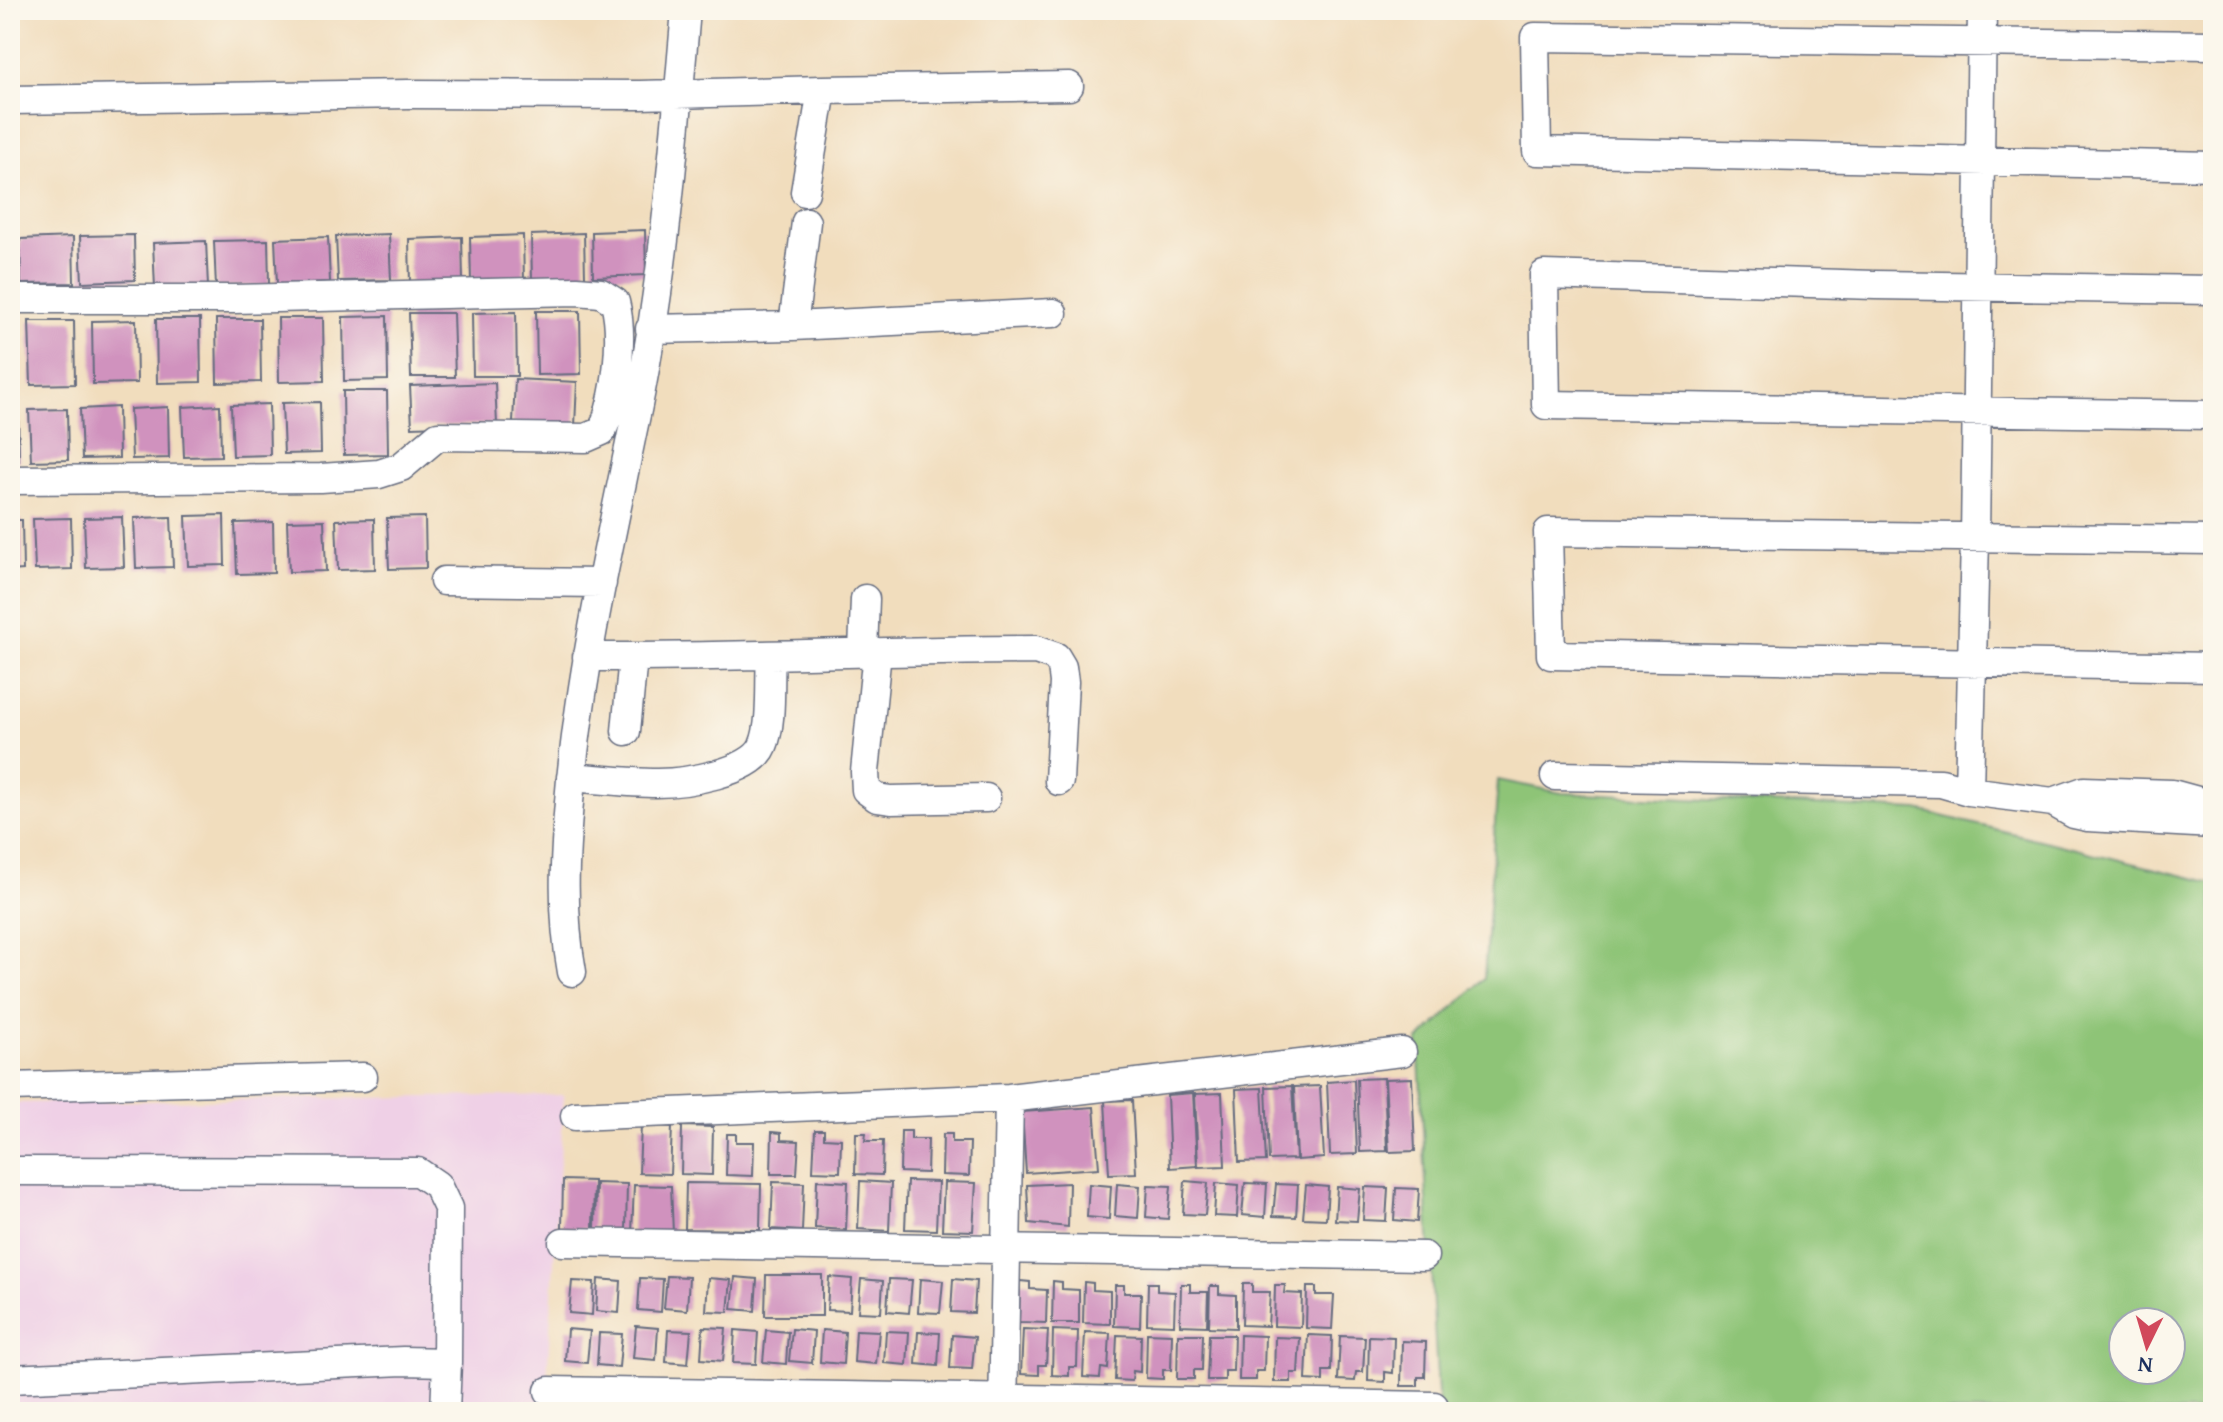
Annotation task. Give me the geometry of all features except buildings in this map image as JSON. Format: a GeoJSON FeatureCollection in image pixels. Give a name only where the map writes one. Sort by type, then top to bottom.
{"type":"FeatureCollection","features":[{"type":"Feature","properties":{"kind":"street"},"geometry":{"type":"LineString","coordinates":[[572,972],[567,944],[564,874],[571,777],[587,657],[634,429],[663,243],[686,10]]}},
{"type":"Feature","properties":{"kind":"street"},"geometry":{"type":"LineString","coordinates":[[1969,791],[1982,10]]}},
{"type":"Feature","properties":{"kind":"street"},"geometry":{"type":"LineString","coordinates":[[2213,45],[1535,37],[1537,151],[2213,166]]}},
{"type":"Feature","properties":{"kind":"street"},"geometry":{"type":"LineString","coordinates":[[10,100],[1069,86]]}},
{"type":"Feature","properties":{"kind":"street"},"geometry":{"type":"LineString","coordinates":[[805,192],[822,90]]}},
{"type":"Feature","properties":{"kind":"street"},"geometry":{"type":"LineString","coordinates":[[793,326],[806,222]]}},
{"type":"Feature","properties":{"kind":"street"},"geometry":{"type":"LineString","coordinates":[[2213,290],[1875,285],[1544,275],[1546,405],[2213,415]]}},
{"type":"Feature","properties":{"kind":"street"},"geometry":{"type":"LineString","coordinates":[[10,299],[234,299],[577,291],[601,293],[615,302],[618,315],[618,344],[609,415],[602,431],[586,438],[438,436],[401,467],[379,474],[290,479],[10,480]]}},
{"type":"Feature","properties":{"kind":"street"},"geometry":{"type":"LineString","coordinates":[[650,329],[793,326],[1053,313]]}},
{"type":"Feature","properties":{"kind":"street"},"geometry":{"type":"LineString","coordinates":[[2213,540],[1548,532],[1551,655],[2213,667]]}},
{"type":"Feature","properties":{"kind":"street"},"geometry":{"type":"LineString","coordinates":[[444,581],[602,583]]}},
{"type":"Feature","properties":{"kind":"street"},"geometry":{"type":"LineString","coordinates":[[865,599],[870,652],[866,790],[877,798],[891,800],[986,798]]}},
{"type":"Feature","properties":{"kind":"street"},"geometry":{"type":"LineString","coordinates":[[587,657],[1036,650],[1056,657],[1062,667],[1059,781]]}},
{"type":"Feature","properties":{"kind":"street"},"geometry":{"type":"LineString","coordinates":[[571,777],[659,783],[703,777],[754,759],[762,749],[766,735],[771,655]]}},
{"type":"Feature","properties":{"kind":"street"},"geometry":{"type":"LineString","coordinates":[[626,731],[633,657]]}},
{"type":"Feature","properties":{"kind":"street"},"geometry":{"type":"LineString","coordinates":[[1555,776],[1941,783],[1969,791],[2053,802],[2074,814],[2088,817],[2208,811]]}},
{"type":"Feature","properties":{"kind":"street"},"geometry":{"type":"LineString","coordinates":[[575,1116],[1002,1098],[1402,1052]]}},
{"type":"Feature","properties":{"kind":"street"},"geometry":{"type":"LineString","coordinates":[[10,1087],[363,1077]]}},
{"type":"Feature","properties":{"kind":"street"},"geometry":{"type":"LineString","coordinates":[[996,1405],[1002,1098]]}},
{"type":"Feature","properties":{"kind":"street"},"geometry":{"type":"LineString","coordinates":[[10,1171],[418,1172],[437,1185],[448,1208],[445,1412]]}},
{"type":"Feature","properties":{"kind":"street"},"geometry":{"type":"LineString","coordinates":[[563,1242],[1424,1256]]}},
{"type":"Feature","properties":{"kind":"street"},"geometry":{"type":"LineString","coordinates":[[10,1379],[403,1361],[447,1362]]}},
{"type":"Feature","properties":{"kind":"street"},"geometry":{"type":"LineString","coordinates":[[549,1391],[996,1405],[1434,1406]]}},
{"type":"Feature","properties":{"kind":"shaded area"},"geometry":{"type":"Polygon","coordinates":[[[564,1095],[545,1412],[10,1412],[10,1103],[564,1095]]]}},
{"type":"Feature","properties":{"kind":"green space"},"geometry":{"type":"Polygon","coordinates":[[[1498,780],[1562,793],[1918,810],[2213,883],[2213,1412],[1439,1412],[1418,1041],[1484,979],[1498,780]]]}}]}
